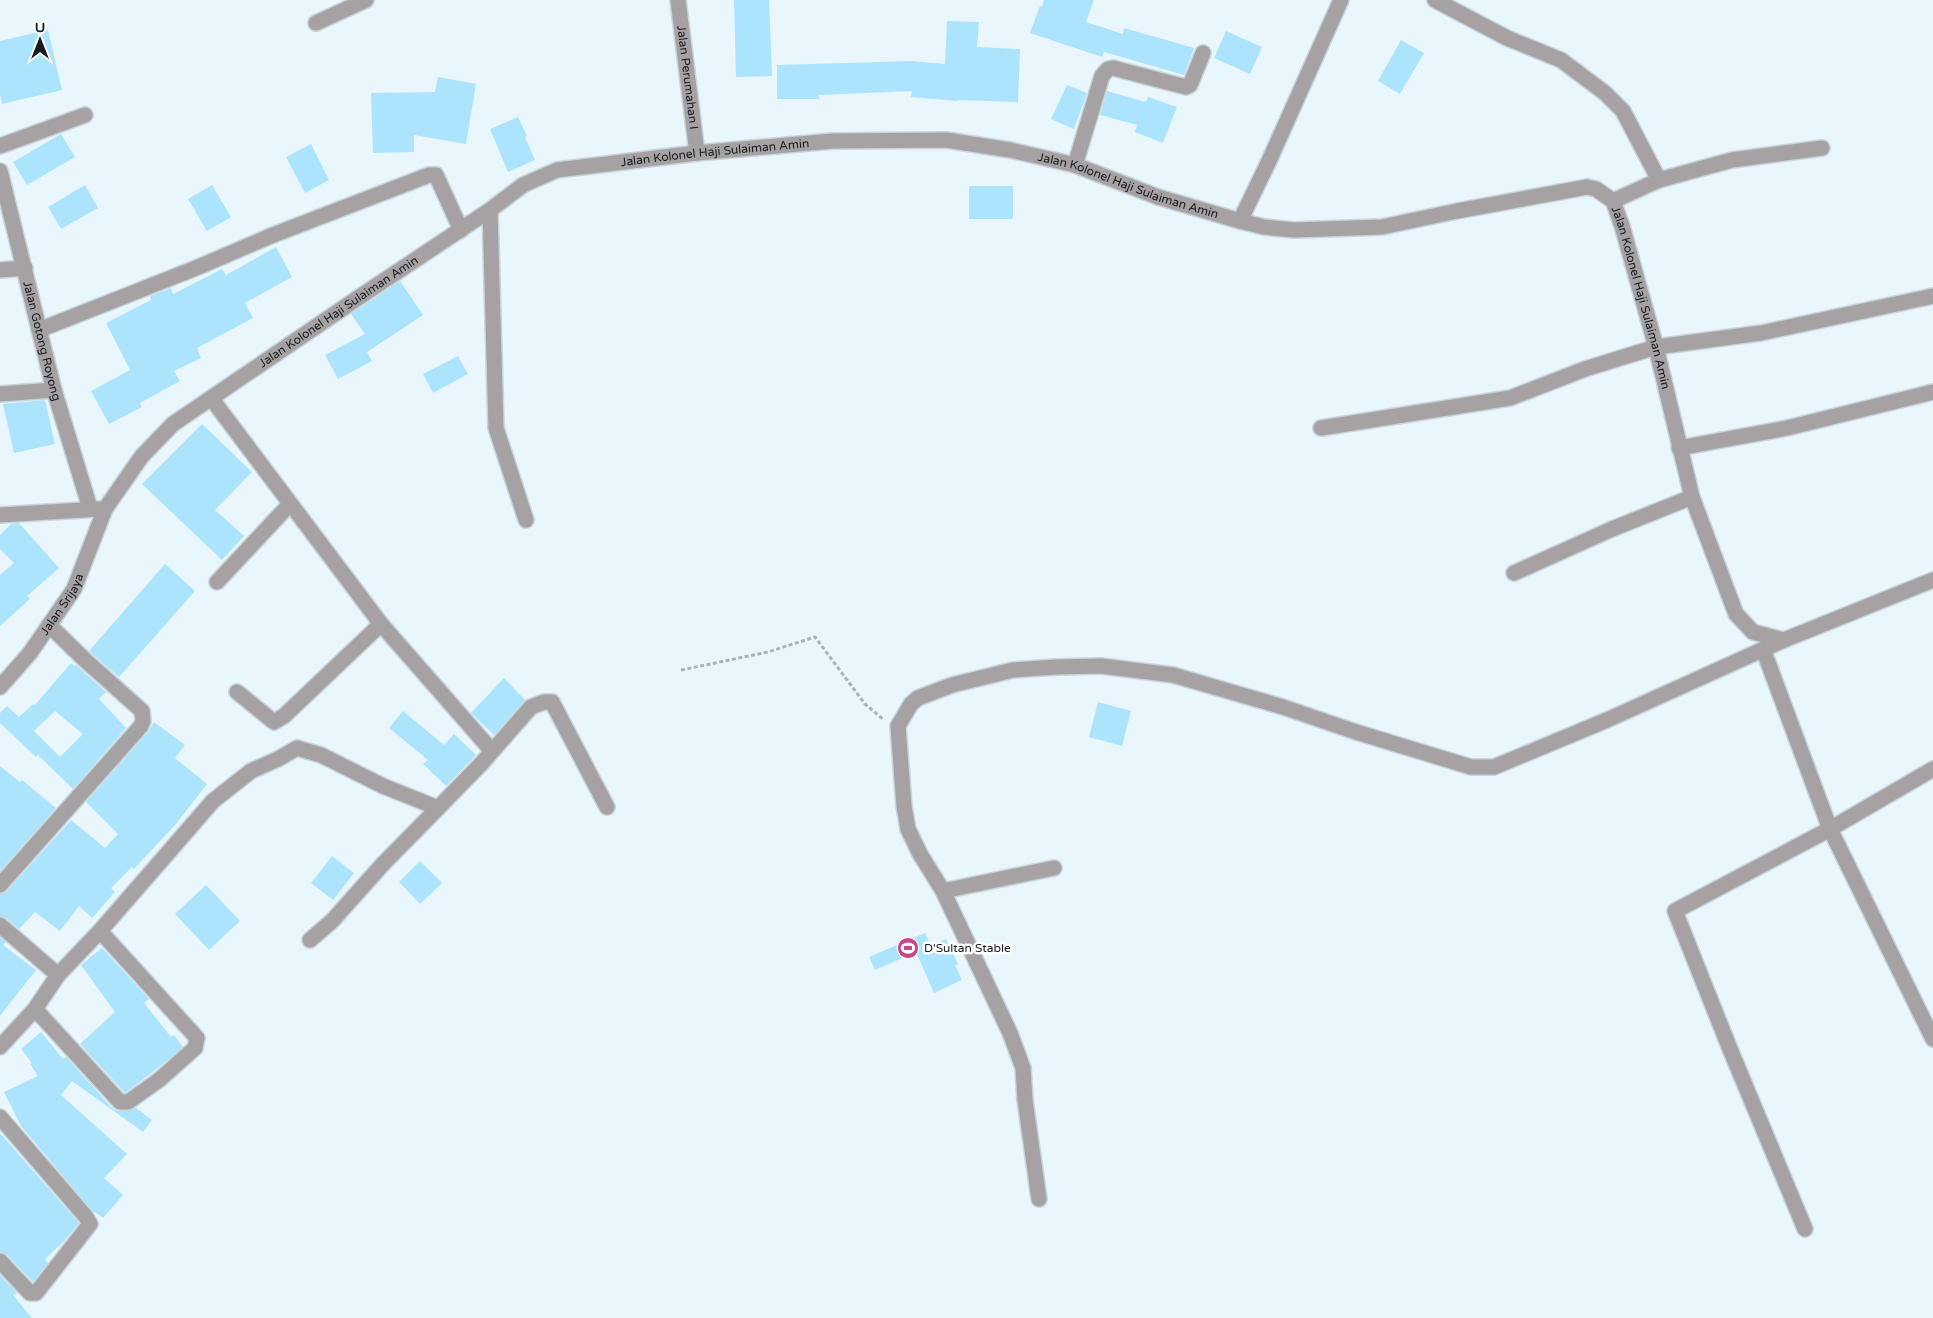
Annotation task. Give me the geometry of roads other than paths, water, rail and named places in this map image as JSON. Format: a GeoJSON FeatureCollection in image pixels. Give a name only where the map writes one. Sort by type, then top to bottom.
{"type":"FeatureCollection","features":[{"type":"Feature","properties":{"kind":"street"},"geometry":{"type":"LineString","coordinates":[[316,23],[366,0]]}},
{"type":"Feature","properties":{"kind":"street","name":"Jalan Perumahan I"},"geometry":{"type":"LineString","coordinates":[[678,0],[697,153]]}},
{"type":"Feature","properties":{"kind":"street"},"geometry":{"type":"LineString","coordinates":[[1240,221],[1341,0]]}},
{"type":"Feature","properties":{"kind":"street"},"geometry":{"type":"LineString","coordinates":[[1435,0],[1507,38],[1561,60],[1606,92],[1623,111],[1659,180]]}},
{"type":"Feature","properties":{"kind":"street"},"geometry":{"type":"LineString","coordinates":[[1075,164],[1105,72],[1113,68],[1186,87],[1190,85],[1203,53]]}},
{"type":"Feature","properties":{"kind":"street"},"geometry":{"type":"LineString","coordinates":[[0,146],[85,115]]}},
{"type":"Feature","properties":{"kind":"street","name":"Jalan Kolonel Haji Sulaiman Amin"},"geometry":{"type":"LineString","coordinates":[[98,509],[142,456],[173,424],[490,210],[523,185],[556,170],[697,153],[833,141],[946,140],[1010,150],[1075,164],[1158,197],[1264,227],[1294,230],[1382,227],[1586,187],[1596,189],[1613,201],[1622,226],[1656,347],[1692,497],[1736,614],[1753,632],[1784,640]]}},
{"type":"Feature","properties":{"kind":"street"},"geometry":{"type":"LineString","coordinates":[[1613,201],[1659,180],[1732,160],[1822,148]]}},
{"type":"Feature","properties":{"kind":"street","name":"Jalan Gotong Royong"},"geometry":{"type":"LineString","coordinates":[[0,171],[54,390],[98,509]]}},
{"type":"Feature","properties":{"kind":"street"},"geometry":{"type":"LineString","coordinates":[[39,330],[196,268],[272,235],[428,175],[436,175],[460,230]]}},
{"type":"Feature","properties":{"kind":"street"},"geometry":{"type":"LineString","coordinates":[[490,210],[496,428],[526,520]]}},
{"type":"Feature","properties":{"kind":"street"},"geometry":{"type":"LineString","coordinates":[[0,270],[25,268]]}},
{"type":"Feature","properties":{"kind":"street"},"geometry":{"type":"LineString","coordinates":[[1321,428],[1510,398],[1585,370],[1656,347],[1762,333],[1933,296]]}},
{"type":"Feature","properties":{"kind":"street"},"geometry":{"type":"LineString","coordinates":[[0,394],[54,390]]}},
{"type":"Feature","properties":{"kind":"street"},"geometry":{"type":"LineString","coordinates":[[1679,448],[1787,428],[1933,392]]}},
{"type":"Feature","properties":{"kind":"street"},"geometry":{"type":"LineString","coordinates":[[211,398],[381,624],[492,751]]}},
{"type":"Feature","properties":{"kind":"street"},"geometry":{"type":"LineString","coordinates":[[1514,573],[1612,529],[1692,497]]}},
{"type":"Feature","properties":{"kind":"street"},"geometry":{"type":"LineString","coordinates":[[217,582],[290,504]]}},
{"type":"Feature","properties":{"kind":"street"},"geometry":{"type":"LineString","coordinates":[[0,515],[98,509]]}},
{"type":"Feature","properties":{"kind":"street","name":"Jalan Srijaya"},"geometry":{"type":"LineString","coordinates":[[0,687],[30,653],[74,589],[98,509]]}},
{"type":"Feature","properties":{"kind":"street"},"geometry":{"type":"LineString","coordinates":[[1039,1199],[1025,1100],[1023,1068],[1010,1033],[943,891],[920,854],[908,829],[904,806],[898,726],[906,711],[918,698],[952,685],[1013,670],[1101,666],[1173,675],[1283,707],[1356,732],[1471,767],[1494,768],[1607,720],[1784,640],[1933,580]]}},
{"type":"Feature","properties":{"kind":"street"},"geometry":{"type":"LineString","coordinates":[[237,692],[274,722],[284,716],[381,624]]}},
{"type":"Feature","properties":{"kind":"street"},"geometry":{"type":"LineString","coordinates":[[0,885],[141,726],[143,720],[142,711],[84,660],[49,625]]}},
{"type":"Feature","properties":{"kind":"street"},"geometry":{"type":"LineString","coordinates":[[1763,649],[1830,829],[1933,1039]]}},
{"type":"Feature","properties":{"kind":"street"},"geometry":{"type":"LineString","coordinates":[[310,940],[332,921],[382,864],[438,808],[531,707],[544,702],[552,702],[607,807]]}},
{"type":"Feature","properties":{"kind":"street"},"geometry":{"type":"LineString","coordinates":[[0,1047],[34,1009],[58,975],[100,931],[213,800],[251,771],[278,760],[297,748],[321,755],[382,786],[438,808]]}},
{"type":"Feature","properties":{"kind":"street"},"geometry":{"type":"LineString","coordinates":[[1805,1229],[1675,911],[1830,829],[1933,769]]}},
{"type":"Feature","properties":{"kind":"street"},"geometry":{"type":"LineString","coordinates":[[943,891],[1054,868]]}},
{"type":"Feature","properties":{"kind":"street"},"geometry":{"type":"LineString","coordinates":[[0,924],[58,975]]}},
{"type":"Feature","properties":{"kind":"street"},"geometry":{"type":"LineString","coordinates":[[34,1009],[120,1102],[128,1102],[158,1080],[194,1048],[197,1038],[100,931]]}},
{"type":"Feature","properties":{"kind":"street"},"geometry":{"type":"LineString","coordinates":[[0,1117],[86,1216],[90,1224],[36,1293],[30,1292],[0,1260]]}},
{"type":"Feature","properties":{"kind":"place","name":"D'Sultan Stable"},"geometry":{"type":"Point","coordinates":[908,948]}}]}
